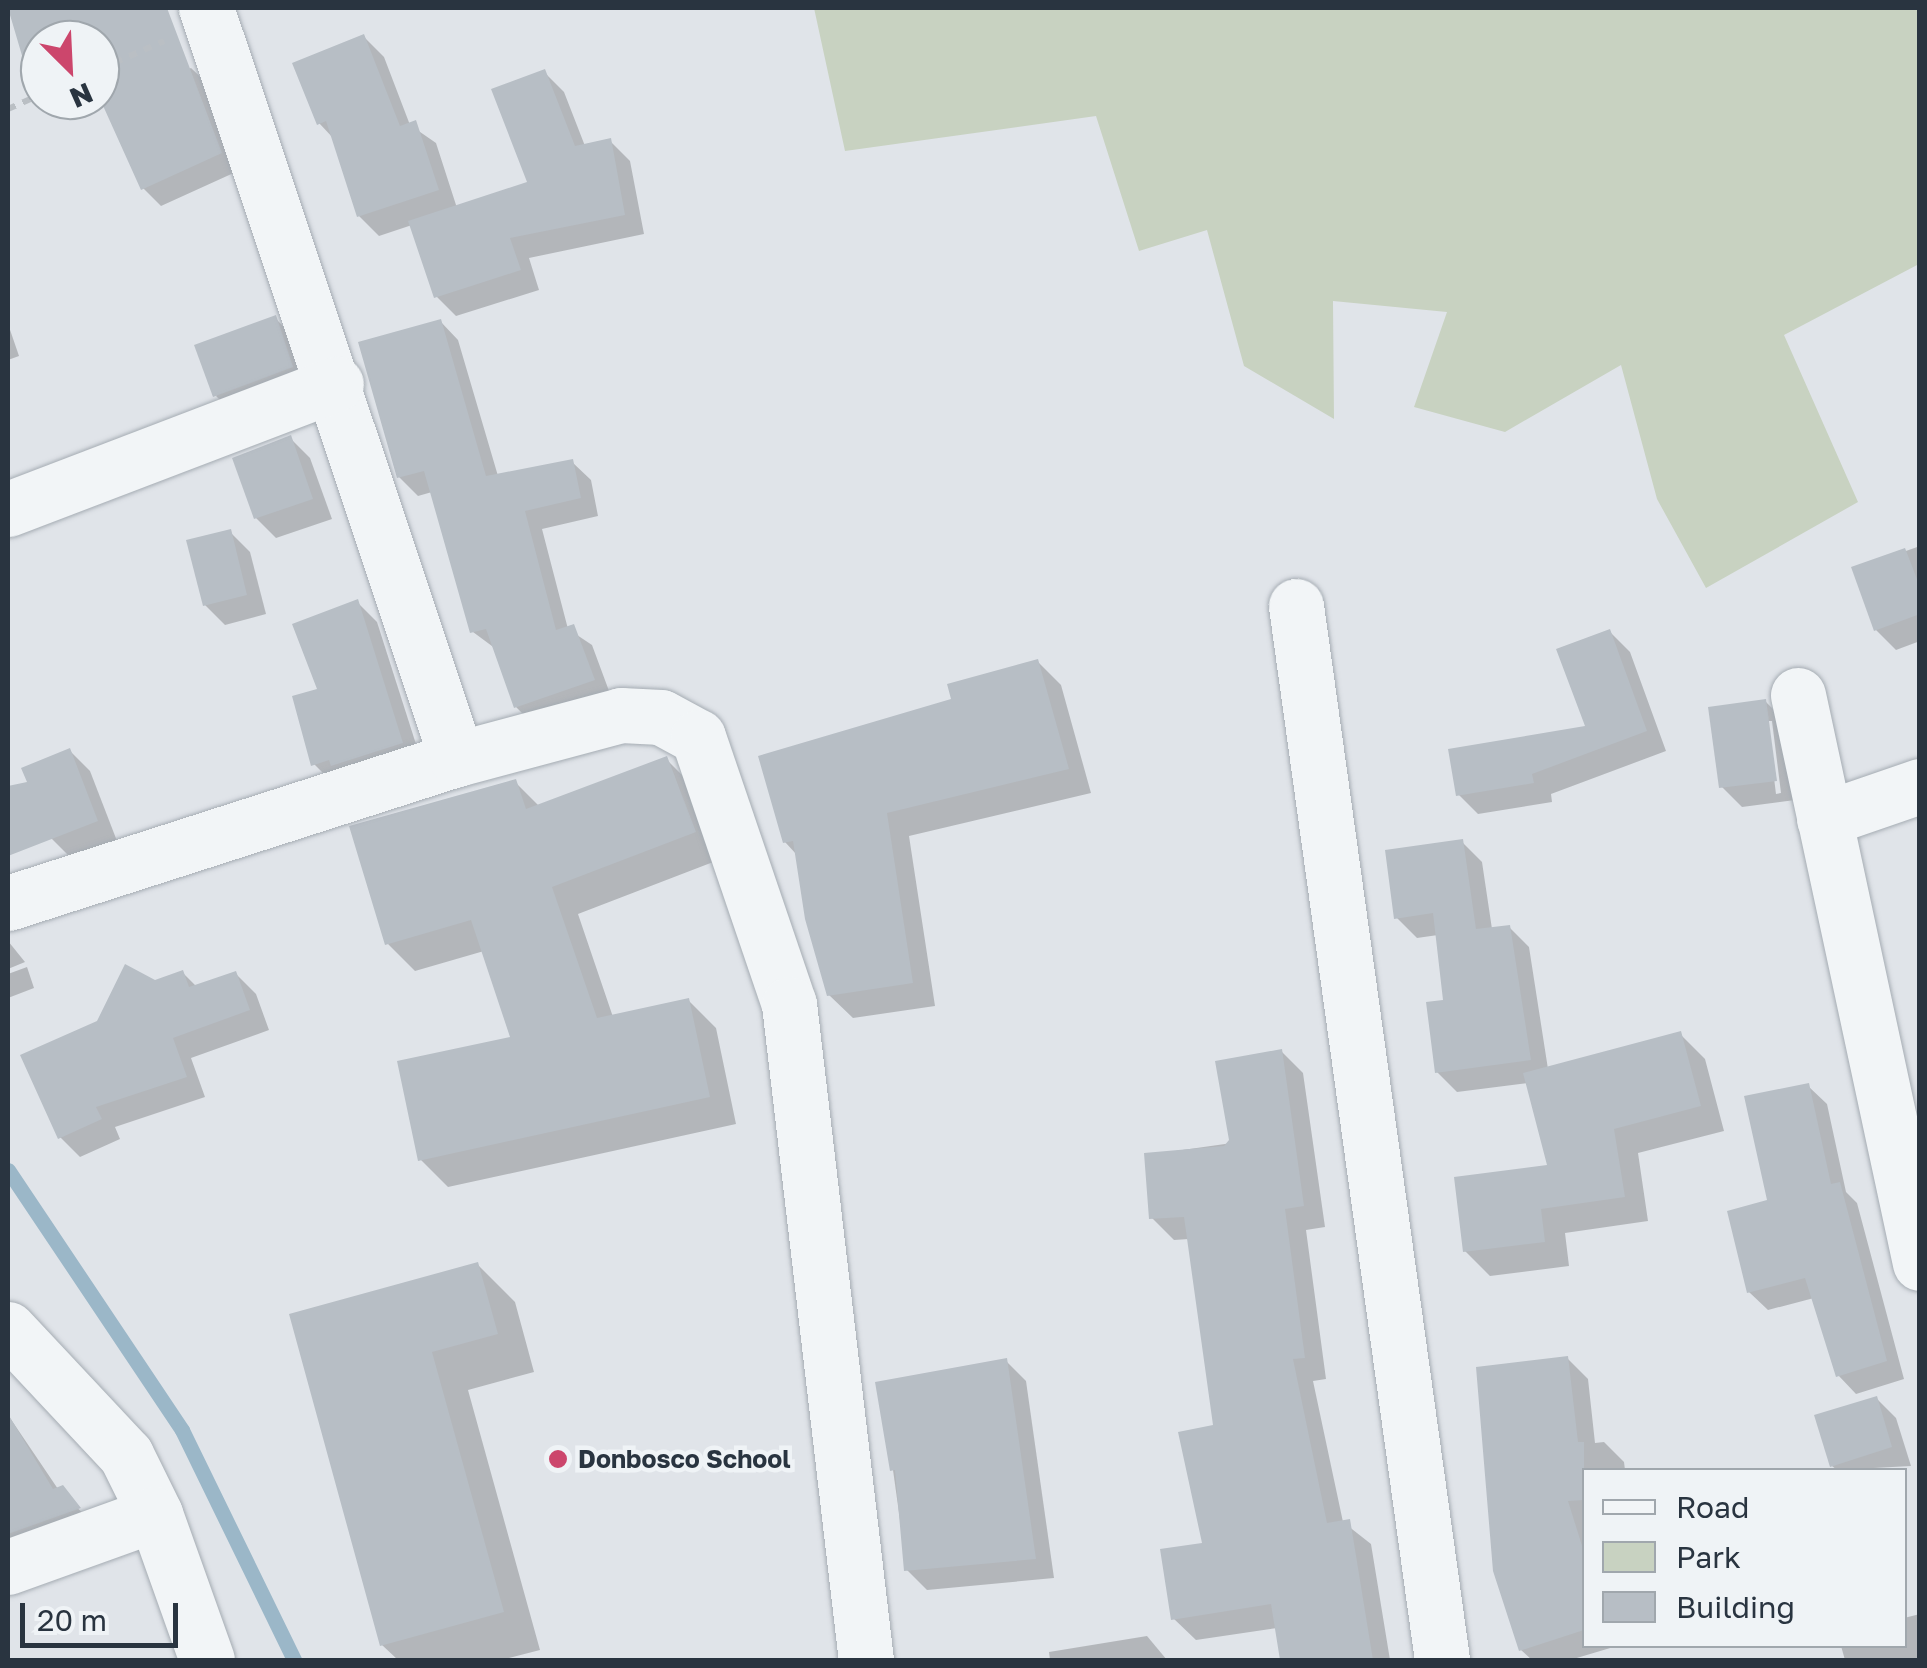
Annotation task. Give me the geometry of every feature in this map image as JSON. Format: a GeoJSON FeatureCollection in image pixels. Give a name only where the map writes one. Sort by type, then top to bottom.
{"type":"FeatureCollection","features":[{"type":"Feature","properties":{"kind":"street"},"geometry":{"type":"LineString","coordinates":[[208,14],[336,384],[458,760]]}},
{"type":"Feature","properties":{"kind":"street"},"geometry":{"type":"LineString","coordinates":[[8,509],[336,384]]}},
{"type":"Feature","properties":{"kind":"street"},"geometry":{"type":"LineString","coordinates":[[1296,606],[1442,1660]]}},
{"type":"Feature","properties":{"kind":"street"},"geometry":{"type":"LineString","coordinates":[[1798,694],[1920,1263]]}},
{"type":"Feature","properties":{"kind":"street"},"geometry":{"type":"LineString","coordinates":[[8,903],[458,760],[621,715],[660,716],[698,737],[789,1004],[866,1660]]}},
{"type":"Feature","properties":{"kind":"street"},"geometry":{"type":"LineString","coordinates":[[1824,819],[1920,786]]}},
{"type":"Feature","properties":{"kind":"street"},"geometry":{"type":"LineString","coordinates":[[8,1329],[126,1455],[155,1514],[206,1660]]}},
{"type":"Feature","properties":{"kind":"street"},"geometry":{"type":"LineString","coordinates":[[8,1566],[155,1514]]}},
{"type":"Feature","properties":{"kind":"path"},"geometry":{"type":"LineString","coordinates":[[120,59],[208,14]]}},
{"type":"Feature","properties":{"kind":"green space"},"geometry":{"type":"Polygon","coordinates":[[[814,8],[1919,8],[1919,264],[1784,335],[1858,502],[1706,588],[1657,499],[1621,365],[1505,432],[1414,407],[1447,312],[1333,301],[1334,419],[1244,366],[1207,230],[1139,251],[1096,116],[845,151],[814,8]]]}},
{"type":"Feature","properties":{"kind":"building"},"geometry":{"type":"Polygon","coordinates":[[[8,8],[167,8],[222,153],[141,190],[109,120],[120,120],[120,20],[20,20],[20,49],[8,8]]]}},
{"type":"Feature","properties":{"kind":"building"},"geometry":{"type":"Polygon","coordinates":[[[364,34],[400,126],[416,120],[439,190],[357,217],[326,121],[317,125],[292,63],[364,34]]]}},
{"type":"Feature","properties":{"kind":"building"},"geometry":{"type":"Polygon","coordinates":[[[545,69],[575,146],[611,138],[625,215],[510,238],[521,270],[434,298],[408,221],[527,182],[491,89],[545,69]]]}},
{"type":"Feature","properties":{"kind":"building"},"geometry":{"type":"Polygon","coordinates":[[[276,315],[293,367],[213,397],[194,345],[276,315]]]}},
{"type":"Feature","properties":{"kind":"building"},"geometry":{"type":"Polygon","coordinates":[[[441,319],[486,476],[573,459],[581,498],[525,511],[556,630],[574,624],[595,680],[514,708],[486,629],[470,633],[424,471],[397,478],[358,342],[441,319]]]}},
{"type":"Feature","properties":{"kind":"building"},"geometry":{"type":"Polygon","coordinates":[[[291,435],[313,499],[254,519],[232,458],[291,435]]]}},
{"type":"Feature","properties":{"kind":"building"},"geometry":{"type":"Polygon","coordinates":[[[231,529],[247,595],[203,606],[186,540],[231,529]]]}},
{"type":"Feature","properties":{"kind":"building"},"geometry":{"type":"Polygon","coordinates":[[[1905,548],[1920,587],[1920,614],[1874,631],[1851,567],[1905,548]]]}},
{"type":"Feature","properties":{"kind":"building"},"geometry":{"type":"Polygon","coordinates":[[[358,599],[403,743],[331,766],[329,760],[311,766],[292,696],[317,689],[292,624],[358,599]]]}},
{"type":"Feature","properties":{"kind":"building"},"geometry":{"type":"Polygon","coordinates":[[[1610,629],[1647,731],[1532,774],[1534,783],[1456,796],[1448,749],[1585,726],[1556,649],[1610,629]]]}},
{"type":"Feature","properties":{"kind":"building"},"geometry":{"type":"Polygon","coordinates":[[[1038,659],[1069,769],[887,813],[913,983],[827,996],[805,919],[793,841],[783,843],[758,756],[951,699],[947,684],[1038,659]]]}},
{"type":"Feature","properties":{"kind":"building"},"geometry":{"type":"Polygon","coordinates":[[[1766,699],[1777,781],[1719,788],[1708,707],[1766,699]]]}},
{"type":"Feature","properties":{"kind":"building"},"geometry":{"type":"Polygon","coordinates":[[[70,748],[98,821],[8,856],[8,786],[27,782],[21,768],[70,748]]]}},
{"type":"Feature","properties":{"kind":"building"},"geometry":{"type":"Polygon","coordinates":[[[667,756],[696,832],[552,887],[597,1018],[689,998],[710,1097],[418,1161],[397,1061],[510,1037],[471,920],[385,945],[349,826],[516,779],[526,809],[667,756]]]}},
{"type":"Feature","properties":{"kind":"building"},"geometry":{"type":"Polygon","coordinates":[[[1463,839],[1476,929],[1510,925],[1531,1060],[1435,1073],[1426,1002],[1443,1000],[1433,913],[1394,919],[1385,850],[1463,839]]]}},
{"type":"Feature","properties":{"kind":"building"},"geometry":{"type":"Polygon","coordinates":[[[125,964],[155,980],[183,970],[189,987],[236,971],[250,1010],[173,1038],[187,1077],[96,1107],[102,1119],[58,1139],[20,1055],[97,1021],[125,964]]]}},
{"type":"Feature","properties":{"kind":"building"},"geometry":{"type":"Polygon","coordinates":[[[1681,1031],[1701,1106],[1614,1129],[1625,1197],[1541,1209],[1545,1242],[1463,1252],[1454,1177],[1547,1165],[1523,1073],[1681,1031]]]}},
{"type":"Feature","properties":{"kind":"building"},"geometry":{"type":"Polygon","coordinates":[[[1282,1049],[1304,1206],[1285,1209],[1305,1358],[1293,1359],[1327,1523],[1350,1519],[1373,1660],[1280,1660],[1271,1604],[1171,1620],[1160,1549],[1202,1543],[1178,1432],[1213,1425],[1184,1217],[1149,1219],[1144,1153],[1224,1146],[1229,1140],[1215,1061],[1282,1049]]]}},
{"type":"Feature","properties":{"kind":"building"},"geometry":{"type":"Polygon","coordinates":[[[1809,1083],[1831,1184],[1840,1182],[1887,1361],[1836,1377],[1805,1278],[1747,1293],[1727,1211],[1767,1200],[1744,1096],[1809,1083]]]}},
{"type":"Feature","properties":{"kind":"building"},"geometry":{"type":"Polygon","coordinates":[[[478,1262],[498,1334],[432,1352],[504,1612],[380,1646],[289,1314],[478,1262]]]}},
{"type":"Feature","properties":{"kind":"building"},"geometry":{"type":"Polygon","coordinates":[[[1568,1356],[1578,1442],[1584,1442],[1582,1500],[1568,1501],[1582,1546],[1582,1631],[1519,1651],[1493,1571],[1476,1367],[1568,1356]]]}},
{"type":"Feature","properties":{"kind":"building"},"geometry":{"type":"Polygon","coordinates":[[[1007,1358],[1036,1559],[904,1571],[895,1470],[890,1471],[875,1382],[1007,1358]]]}},
{"type":"Feature","properties":{"kind":"building"},"geometry":{"type":"Polygon","coordinates":[[[1877,1396],[1892,1447],[1830,1467],[1814,1415],[1877,1396]]]}},
{"type":"Feature","properties":{"kind":"building"},"geometry":{"type":"Polygon","coordinates":[[[8,1414],[53,1489],[63,1485],[81,1508],[8,1534],[8,1414]]]}},
{"type":"Feature","properties":{"kind":"waterway"},"geometry":{"type":"LineString","coordinates":[[8,1170],[182,1430],[294,1660]]}},
{"type":"Feature","properties":{"kind":"place","name":"Donbosco School"},"geometry":{"type":"Point","coordinates":[558,1459]}}]}
